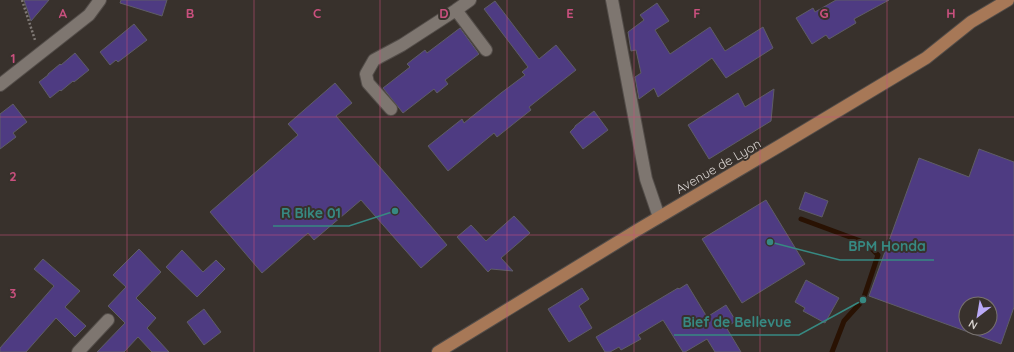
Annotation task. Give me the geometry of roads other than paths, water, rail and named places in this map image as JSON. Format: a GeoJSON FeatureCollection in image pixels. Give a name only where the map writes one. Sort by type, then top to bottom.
{"type":"FeatureCollection","features":[{"type":"Feature","properties":{"kind":"main road","name":"Avenue de Lyon"},"geometry":{"type":"LineString","coordinates":[[438,352],[659,217],[788,142],[926,58],[971,22],[1008,0]]}},
{"type":"Feature","properties":{"kind":"street"},"geometry":{"type":"LineString","coordinates":[[0,85],[89,15],[100,0]]}},
{"type":"Feature","properties":{"kind":"street"},"geometry":{"type":"LineString","coordinates":[[391,109],[368,83],[366,74],[374,60],[402,44],[470,0]]}},
{"type":"Feature","properties":{"kind":"street"},"geometry":{"type":"LineString","coordinates":[[612,0],[646,179],[659,217]]}},
{"type":"Feature","properties":{"kind":"street"},"geometry":{"type":"LineString","coordinates":[[456,10],[486,50]]}},
{"type":"Feature","properties":{"kind":"street"},"geometry":{"type":"LineString","coordinates":[[78,352],[108,320]]}},
{"type":"Feature","properties":{"kind":"waterway"},"geometry":{"type":"LineString","coordinates":[[801,219],[866,243],[878,255],[863,300],[844,321],[832,352]]}},
{"type":"Feature","properties":{"kind":"place","name":"R Bike 01"},"geometry":{"type":"Point","coordinates":[395,211]}},
{"type":"Feature","properties":{"kind":"place","name":"BPM Honda"},"geometry":{"type":"Point","coordinates":[770,242]}},
{"type":"Feature","properties":{"kind":"place","name":"Bief de Bellevue"},"geometry":{"type":"Point","coordinates":[863,300]}}]}
